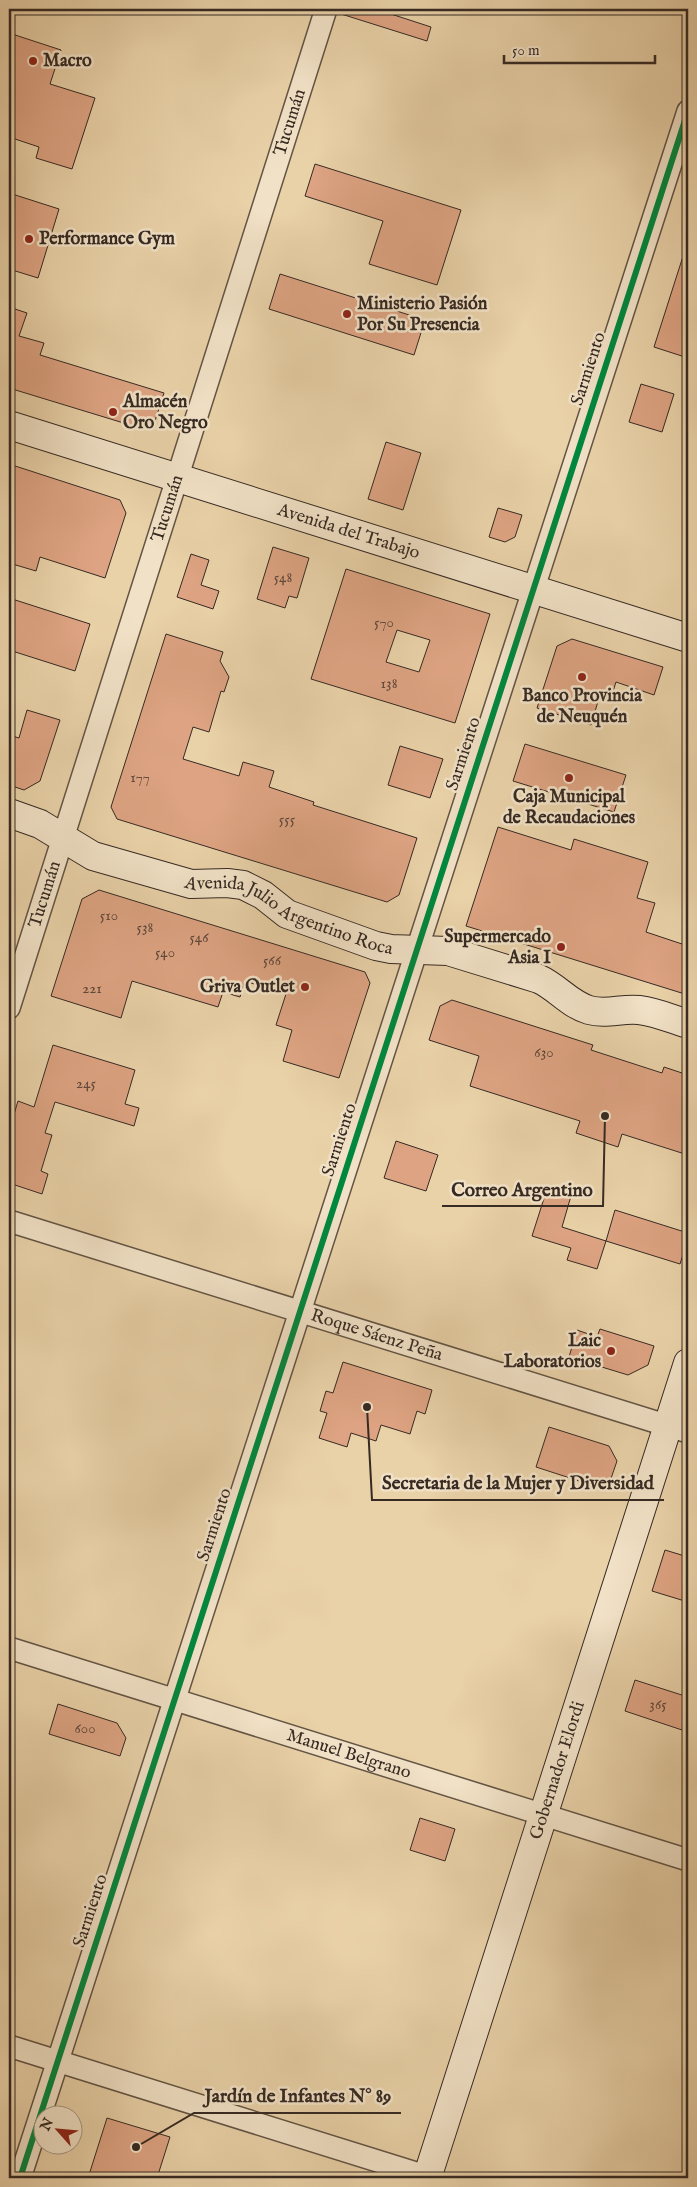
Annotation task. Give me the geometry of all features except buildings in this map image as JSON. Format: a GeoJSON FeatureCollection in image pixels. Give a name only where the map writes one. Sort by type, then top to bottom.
{"type":"FeatureCollection","features":[{"type":"Feature","properties":{"kind":"street","name":"Tucumán"},"geometry":{"type":"LineString","coordinates":[[9,1008],[326,9]]}},
{"type":"Feature","properties":{"kind":"street","name":"Sarmiento"},"geometry":{"type":"LineString","coordinates":[[20,2178],[688,111]]}},
{"type":"Feature","properties":{"kind":"street","name":"Avenida del Trabajo"},"geometry":{"type":"LineString","coordinates":[[9,426],[688,638]]}},
{"type":"Feature","properties":{"kind":"street","name":"Avenida Julio Argentino Roca"},"geometry":{"type":"LineString","coordinates":[[9,813],[36,822],[93,856],[182,882],[201,885],[222,883],[243,885],[264,895],[282,911],[376,946],[391,949],[452,952],[530,976],[552,985],[572,1002],[586,1009],[609,1012],[639,1010],[688,1024]]}},
{"type":"Feature","properties":{"kind":"street","name":"Roque Sáenz Peña"},"geometry":{"type":"LineString","coordinates":[[9,1221],[678,1429]]}},
{"type":"Feature","properties":{"kind":"street","name":"Gobernador Elordi"},"geometry":{"type":"LineString","coordinates":[[429,2178],[544,1815],[678,1429],[688,1363]]}},
{"type":"Feature","properties":{"kind":"street","name":"Manuel Belgrano"},"geometry":{"type":"LineString","coordinates":[[9,1648],[688,1860]]}},
{"type":"Feature","properties":{"kind":"street"},"geometry":{"type":"LineString","coordinates":[[9,2046],[429,2178]]}},
{"type":"Feature","properties":{"kind":"cycle path"},"geometry":{"type":"LineString","coordinates":[[20,2178],[688,111]]}},
{"type":"Feature","properties":{"kind":"place","name":"Macro"},"geometry":{"type":"Point","coordinates":[33,61]}},
{"type":"Feature","properties":{"kind":"place","name":"Performance Gym"},"geometry":{"type":"Point","coordinates":[29,239]}},
{"type":"Feature","properties":{"kind":"place","name":"Ministerio Pasión Por Su Presencia"},"geometry":{"type":"Point","coordinates":[347,314]}},
{"type":"Feature","properties":{"kind":"place","name":"Almacén Oro Negro"},"geometry":{"type":"Point","coordinates":[113,412]}},
{"type":"Feature","properties":{"kind":"place","name":"Banco Provincia de Neuquén"},"geometry":{"type":"Point","coordinates":[582,677]}},
{"type":"Feature","properties":{"kind":"place","name":"Caja Municipal de Recaudaciones"},"geometry":{"type":"Point","coordinates":[569,778]}},
{"type":"Feature","properties":{"kind":"place","name":"Supermercado Asia I"},"geometry":{"type":"Point","coordinates":[561,947]}},
{"type":"Feature","properties":{"kind":"place","name":"Griva Outlet"},"geometry":{"type":"Point","coordinates":[305,987]}},
{"type":"Feature","properties":{"kind":"place","name":"Correo Argentino"},"geometry":{"type":"Point","coordinates":[605,1116]}},
{"type":"Feature","properties":{"kind":"place","name":"Laic Laboratorios"},"geometry":{"type":"Point","coordinates":[611,1351]}},
{"type":"Feature","properties":{"kind":"place","name":"Secretaria de la Mujer y Diversidad"},"geometry":{"type":"Point","coordinates":[367,1407]}},
{"type":"Feature","properties":{"kind":"place","name":"Jardín de Infantes N° 89"},"geometry":{"type":"Point","coordinates":[136,2147]}}]}
